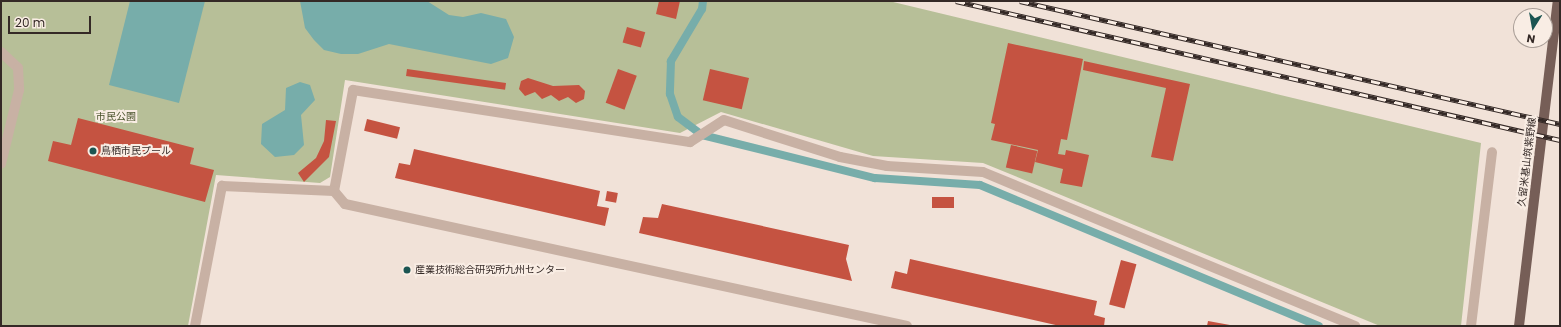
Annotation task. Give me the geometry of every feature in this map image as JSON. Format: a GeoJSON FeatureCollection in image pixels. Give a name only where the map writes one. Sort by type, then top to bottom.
{"type":"FeatureCollection","features":[{"type":"Feature","properties":{"kind":"main road","name":"久留米基山筑紫野線"},"geometry":{"type":"LineString","coordinates":[[1519,326],[1558,1]]}},
{"type":"Feature","properties":{"kind":"street"},"geometry":{"type":"LineString","coordinates":[[1,52],[18,68],[20,90],[1,164]]}},
{"type":"Feature","properties":{"kind":"street"},"geometry":{"type":"LineString","coordinates":[[334,191],[352,90],[690,142],[724,120],[840,157],[887,166],[983,172],[1355,326]]}},
{"type":"Feature","properties":{"kind":"street"},"geometry":{"type":"LineString","coordinates":[[1471,326],[1492,152]]}},
{"type":"Feature","properties":{"kind":"street"},"geometry":{"type":"LineString","coordinates":[[195,326],[222,186],[334,191],[345,204],[907,326]]}},
{"type":"Feature","properties":{"kind":"green space","name":"市民公園"},"geometry":{"type":"Polygon","coordinates":[[[1,1],[889,1],[1481,143],[1461,326],[1380,326],[983,163],[873,156],[721,112],[680,133],[345,80],[330,177],[320,183],[216,175],[188,326],[1,326],[1,1]]]}},
{"type":"Feature","properties":{"kind":"water"},"geometry":{"type":"Polygon","coordinates":[[[130,1],[205,1],[179,103],[109,85],[130,1]]]}},
{"type":"Feature","properties":{"kind":"water"},"geometry":{"type":"Polygon","coordinates":[[[300,1],[427,1],[449,15],[463,17],[481,13],[506,19],[514,37],[508,58],[491,64],[389,44],[358,54],[341,54],[324,50],[314,40],[305,28],[300,1]]]}},
{"type":"Feature","properties":{"kind":"water"},"geometry":{"type":"Polygon","coordinates":[[[300,82],[310,85],[315,100],[301,115],[304,145],[294,155],[275,157],[261,144],[262,124],[285,110],[286,88],[300,82]]]}},
{"type":"Feature","properties":{"kind":"building"},"geometry":{"type":"Polygon","coordinates":[[[659,1],[680,1],[676,19],[656,14],[659,1]]]}},
{"type":"Feature","properties":{"kind":"building"},"geometry":{"type":"Polygon","coordinates":[[[627,27],[645,32],[641,48],[623,42],[627,27]]]}},
{"type":"Feature","properties":{"kind":"building"},"geometry":{"type":"Polygon","coordinates":[[[1008,43],[1083,59],[1067,140],[1061,139],[1058,154],[1065,155],[1066,150],[1089,155],[1082,187],[1060,183],[1063,169],[1035,162],[1038,150],[991,140],[995,124],[991,123],[1008,43]]]}},
{"type":"Feature","properties":{"kind":"building"},"geometry":{"type":"Polygon","coordinates":[[[1084,61],[1190,84],[1173,161],[1151,157],[1166,88],[1083,70],[1084,61]]]}},
{"type":"Feature","properties":{"kind":"building"},"geometry":{"type":"Polygon","coordinates":[[[407,69],[506,83],[505,90],[406,76],[407,69]]]}},
{"type":"Feature","properties":{"kind":"building"},"geometry":{"type":"Polygon","coordinates":[[[618,69],[637,76],[624,110],[606,103],[618,69]]]}},
{"type":"Feature","properties":{"kind":"building"},"geometry":{"type":"Polygon","coordinates":[[[710,69],[749,78],[742,109],[703,100],[710,69]]]}},
{"type":"Feature","properties":{"kind":"building"},"geometry":{"type":"Polygon","coordinates":[[[528,78],[553,86],[579,85],[585,91],[584,99],[576,103],[568,97],[559,101],[551,95],[542,99],[535,92],[525,96],[519,89],[521,81],[528,78]]]}},
{"type":"Feature","properties":{"kind":"building"},"geometry":{"type":"Polygon","coordinates":[[[78,118],[194,148],[190,164],[214,170],[205,202],[48,161],[53,141],[71,145],[78,118]]]}},
{"type":"Feature","properties":{"kind":"building"},"geometry":{"type":"Polygon","coordinates":[[[367,119],[400,127],[397,139],[364,131],[367,119]]]}},
{"type":"Feature","properties":{"kind":"building"},"geometry":{"type":"Polygon","coordinates":[[[326,120],[336,121],[329,157],[304,182],[298,173],[316,158],[324,141],[326,120]]]}},
{"type":"Feature","properties":{"kind":"building"},"geometry":{"type":"Polygon","coordinates":[[[1011,145],[1037,151],[1032,173],[1006,167],[1011,145]]]}},
{"type":"Feature","properties":{"kind":"building"},"geometry":{"type":"Polygon","coordinates":[[[414,149],[600,191],[597,206],[609,208],[605,226],[395,178],[399,163],[410,165],[414,149]]]}},
{"type":"Feature","properties":{"kind":"building"},"geometry":{"type":"Polygon","coordinates":[[[607,191],[618,193],[616,203],[605,201],[607,191]]]}},
{"type":"Feature","properties":{"kind":"building"},"geometry":{"type":"Polygon","coordinates":[[[932,197],[954,197],[954,208],[932,208],[932,197]]]}},
{"type":"Feature","properties":{"kind":"building"},"geometry":{"type":"Polygon","coordinates":[[[662,204],[849,245],[846,259],[852,281],[639,233],[643,217],[658,218],[662,204]]]}},
{"type":"Feature","properties":{"kind":"building"},"geometry":{"type":"Polygon","coordinates":[[[910,259],[1097,301],[1094,315],[1105,318],[1104,326],[1060,326],[891,288],[895,271],[907,274],[910,259]]]}},
{"type":"Feature","properties":{"kind":"building"},"geometry":{"type":"Polygon","coordinates":[[[1121,260],[1136,264],[1125,309],[1109,304],[1121,260]]]}},
{"type":"Feature","properties":{"kind":"building"},"geometry":{"type":"Polygon","coordinates":[[[1208,321],[1230,325],[1207,326],[1208,321]]]}},
{"type":"Feature","properties":{"kind":"waterway"},"geometry":{"type":"LineString","coordinates":[[703,1],[702,9],[671,61],[670,94],[678,117],[702,135],[875,178],[980,185],[1319,326]]}},
{"type":"Feature","properties":{"kind":"railway"},"geometry":{"type":"LineString","coordinates":[[956,1],[1560,140]]}},
{"type":"Feature","properties":{"kind":"railway"},"geometry":{"type":"LineString","coordinates":[[1020,1],[1560,124]]}},
{"type":"Feature","properties":{"kind":"place","name":"鳥栖市民プール"},"geometry":{"type":"Point","coordinates":[93,151]}},
{"type":"Feature","properties":{"kind":"place","name":"産業技術総合研究所九州センター"},"geometry":{"type":"Point","coordinates":[407,270]}}]}
